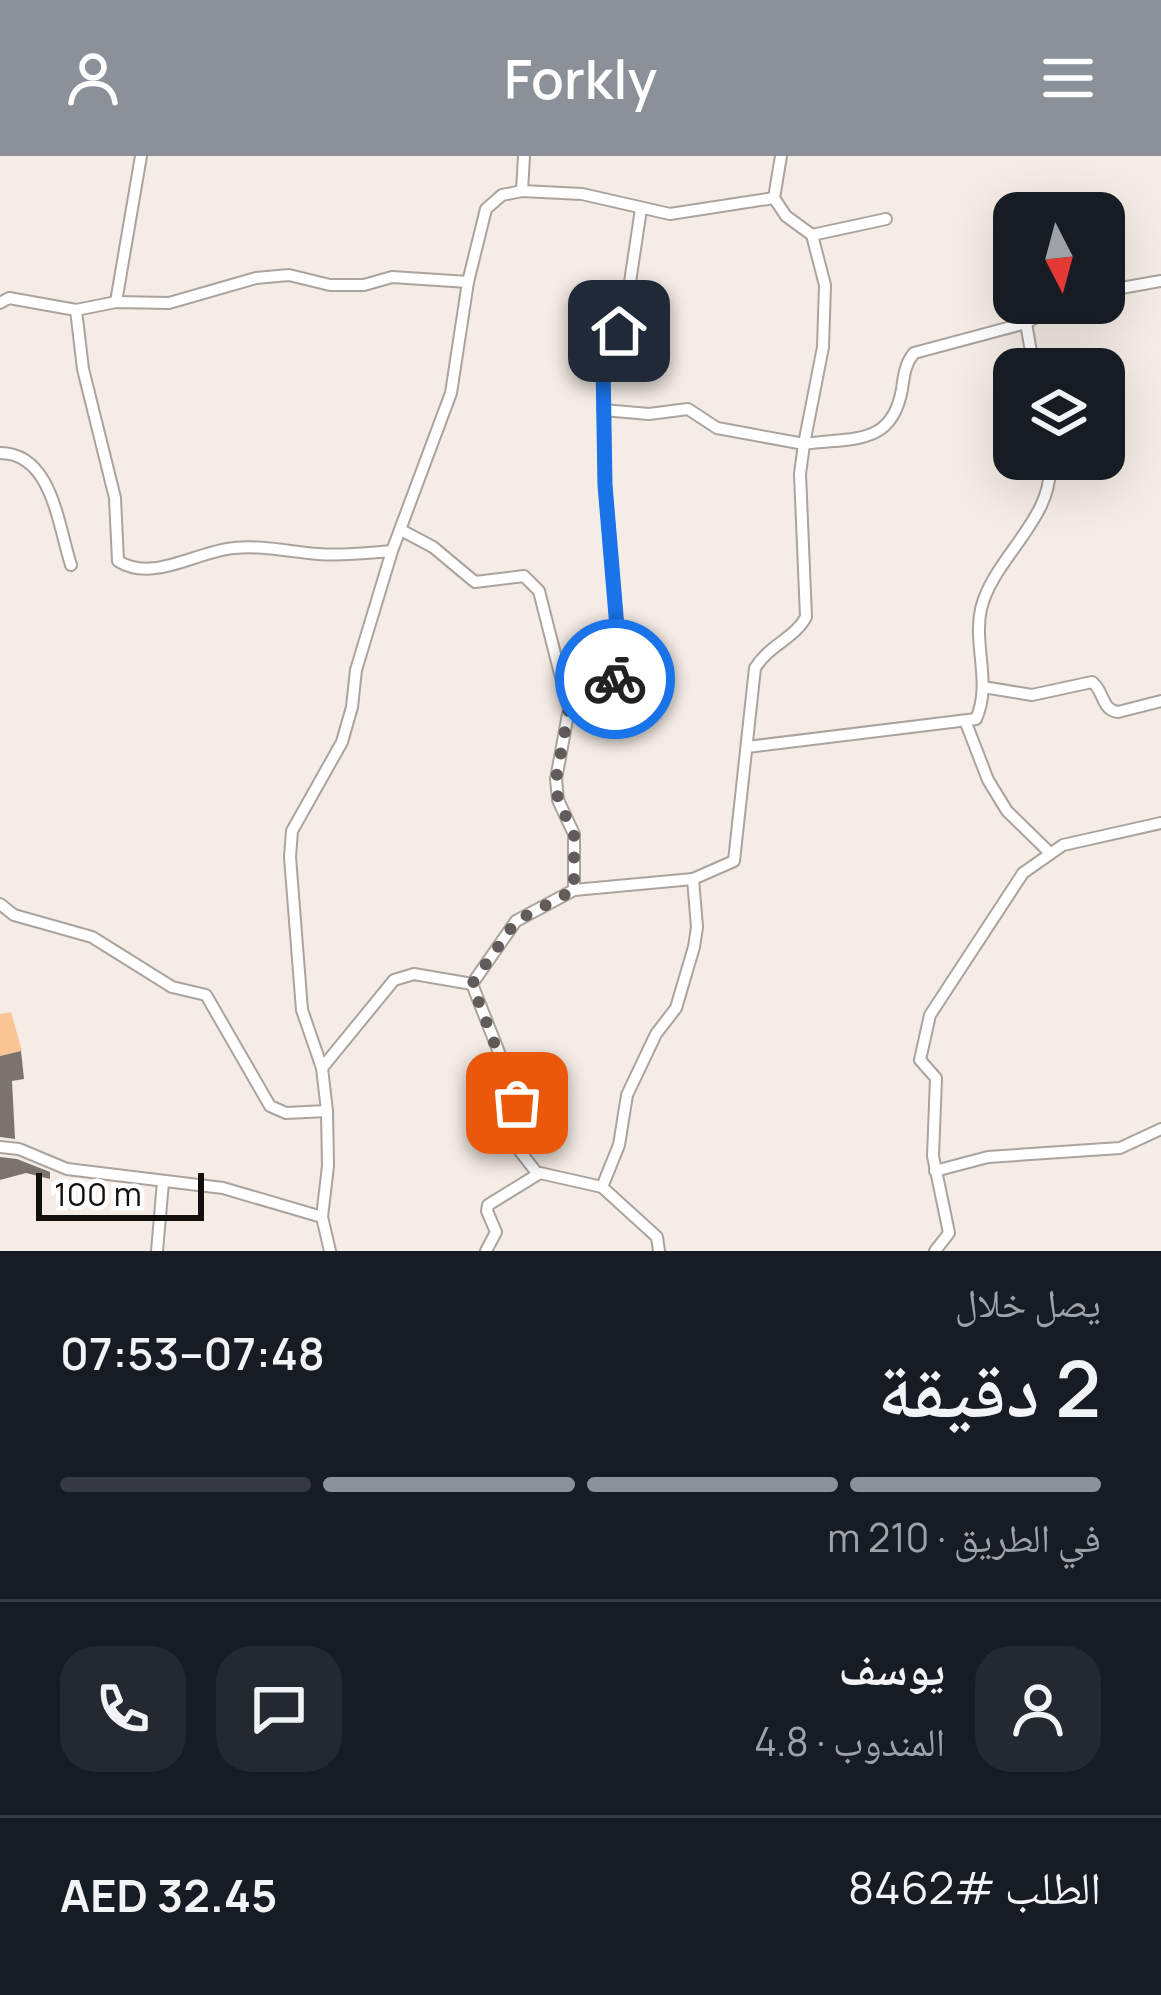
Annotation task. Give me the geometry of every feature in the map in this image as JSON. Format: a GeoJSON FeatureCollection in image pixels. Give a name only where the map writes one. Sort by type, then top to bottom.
{"type":"FeatureCollection","features":[{"type":"Feature","properties":{"kind":"street"},"geometry":{"type":"LineString","coordinates":[[116,302],[141,156]]}},
{"type":"Feature","properties":{"kind":"street"},"geometry":{"type":"LineString","coordinates":[[522,191],[524,156]]}},
{"type":"Feature","properties":{"kind":"street"},"geometry":{"type":"LineString","coordinates":[[472,984],[516,921],[574,890],[693,878],[728,866],[737,855],[755,668],[764,652],[803,625],[806,617],[800,473],[824,326],[825,285],[812,235],[786,216],[774,197],[781,156]]}},
{"type":"Feature","properties":{"kind":"street"},"geometry":{"type":"LineString","coordinates":[[330,1251],[322,1217],[327,1112],[322,1068],[302,1010],[292,831],[342,742],[356,670],[392,551],[451,393],[468,282],[486,209],[502,195],[522,191],[581,194],[670,214],[774,197]]}},
{"type":"Feature","properties":{"kind":"street"},"geometry":{"type":"LineString","coordinates":[[569,709],[610,685],[620,663],[603,365],[627,302],[641,209]]}},
{"type":"Feature","properties":{"kind":"street"},"geometry":{"type":"LineString","coordinates":[[812,235],[886,218]]}},
{"type":"Feature","properties":{"kind":"street"},"geometry":{"type":"LineString","coordinates":[[0,303],[9,298],[76,310],[116,302],[169,304],[256,278],[290,275],[330,285],[364,285],[392,277],[468,282]]}},
{"type":"Feature","properties":{"kind":"street"},"geometry":{"type":"LineString","coordinates":[[1125,287],[1161,280]]}},
{"type":"Feature","properties":{"kind":"street"},"geometry":{"type":"LineString","coordinates":[[76,310],[83,369],[115,498],[118,561],[140,568],[165,566],[236,548],[344,556],[392,551]]}},
{"type":"Feature","properties":{"kind":"street"},"geometry":{"type":"LineString","coordinates":[[603,410],[649,414],[688,409],[717,428],[804,444],[879,433],[891,424],[898,409],[906,362],[914,353],[1022,324]]}},
{"type":"Feature","properties":{"kind":"street"},"geometry":{"type":"LineString","coordinates":[[0,453],[15,453],[40,472],[71,565]]}},
{"type":"Feature","properties":{"kind":"street"},"geometry":{"type":"LineString","coordinates":[[746,748],[976,719],[983,687],[981,610],[1048,480]]}},
{"type":"Feature","properties":{"kind":"street"},"geometry":{"type":"LineString","coordinates":[[401,530],[428,543],[475,582],[524,576],[536,584],[569,709],[556,779],[558,800],[574,834],[574,890]]}},
{"type":"Feature","properties":{"kind":"street"},"geometry":{"type":"LineString","coordinates":[[983,687],[1032,695],[1091,682],[1111,711],[1118,712],[1161,701]]}},
{"type":"Feature","properties":{"kind":"street"},"geometry":{"type":"LineString","coordinates":[[966,722],[988,780],[1007,812],[1048,852]]}},
{"type":"Feature","properties":{"kind":"street"},"geometry":{"type":"LineString","coordinates":[[935,1251],[949,1233],[935,1171],[936,1078],[920,1060],[925,1027],[1012,886],[1048,852],[1161,823]]}},
{"type":"Feature","properties":{"kind":"street"},"geometry":{"type":"LineString","coordinates":[[602,1187],[619,1145],[627,1095],[656,1034],[676,1008],[694,947],[693,878]]}},
{"type":"Feature","properties":{"kind":"street"},"geometry":{"type":"LineString","coordinates":[[0,904],[14,915],[92,937],[172,987],[206,995],[270,1106],[286,1113],[327,1112]]}},
{"type":"Feature","properties":{"kind":"street"},"geometry":{"type":"LineString","coordinates":[[322,1068],[394,980],[415,974],[472,984]]}},
{"type":"Feature","properties":{"kind":"street"},"geometry":{"type":"LineString","coordinates":[[472,984],[515,1094],[520,1153],[537,1173],[602,1187],[657,1237],[658,1251]]}},
{"type":"Feature","properties":{"kind":"street"},"geometry":{"type":"LineString","coordinates":[[935,1171],[988,1157],[1120,1148],[1161,1129]]}},
{"type":"Feature","properties":{"kind":"street"},"geometry":{"type":"LineString","coordinates":[[0,1147],[20,1149],[67,1169],[224,1188],[322,1217]]}},
{"type":"Feature","properties":{"kind":"street"},"geometry":{"type":"LineString","coordinates":[[486,1251],[496,1232],[488,1205],[537,1173]]}},
{"type":"Feature","properties":{"kind":"street"},"geometry":{"type":"LineString","coordinates":[[158,1251],[163,1182]]}},
{"type":"Feature","properties":{"kind":"shaded area"},"geometry":{"type":"Polygon","coordinates":[[[11,1012],[22,1051],[0,1056],[0,1014],[11,1012]]]}},
{"type":"Feature","properties":{"kind":"building"},"geometry":{"type":"Polygon","coordinates":[[[21,1051],[24,1079],[12,1081],[15,1139],[0,1137],[0,1056],[21,1051]]]}},
{"type":"Feature","properties":{"kind":"building"},"geometry":{"type":"Polygon","coordinates":[[[0,1157],[50,1172],[50,1179],[26,1173],[0,1180],[0,1157]]]}},
{"type":"Feature","properties":{"kind":"way so far"},"geometry":{"type":"LineString","coordinates":[[517,1103],[472,984],[516,921],[574,890],[574,834],[558,800],[556,779],[569,709],[615,679]]}},
{"type":"Feature","properties":{"kind":"route"},"geometry":{"type":"LineString","coordinates":[[615,679],[620,663],[605,485],[603,365],[619,331]]}}]}
